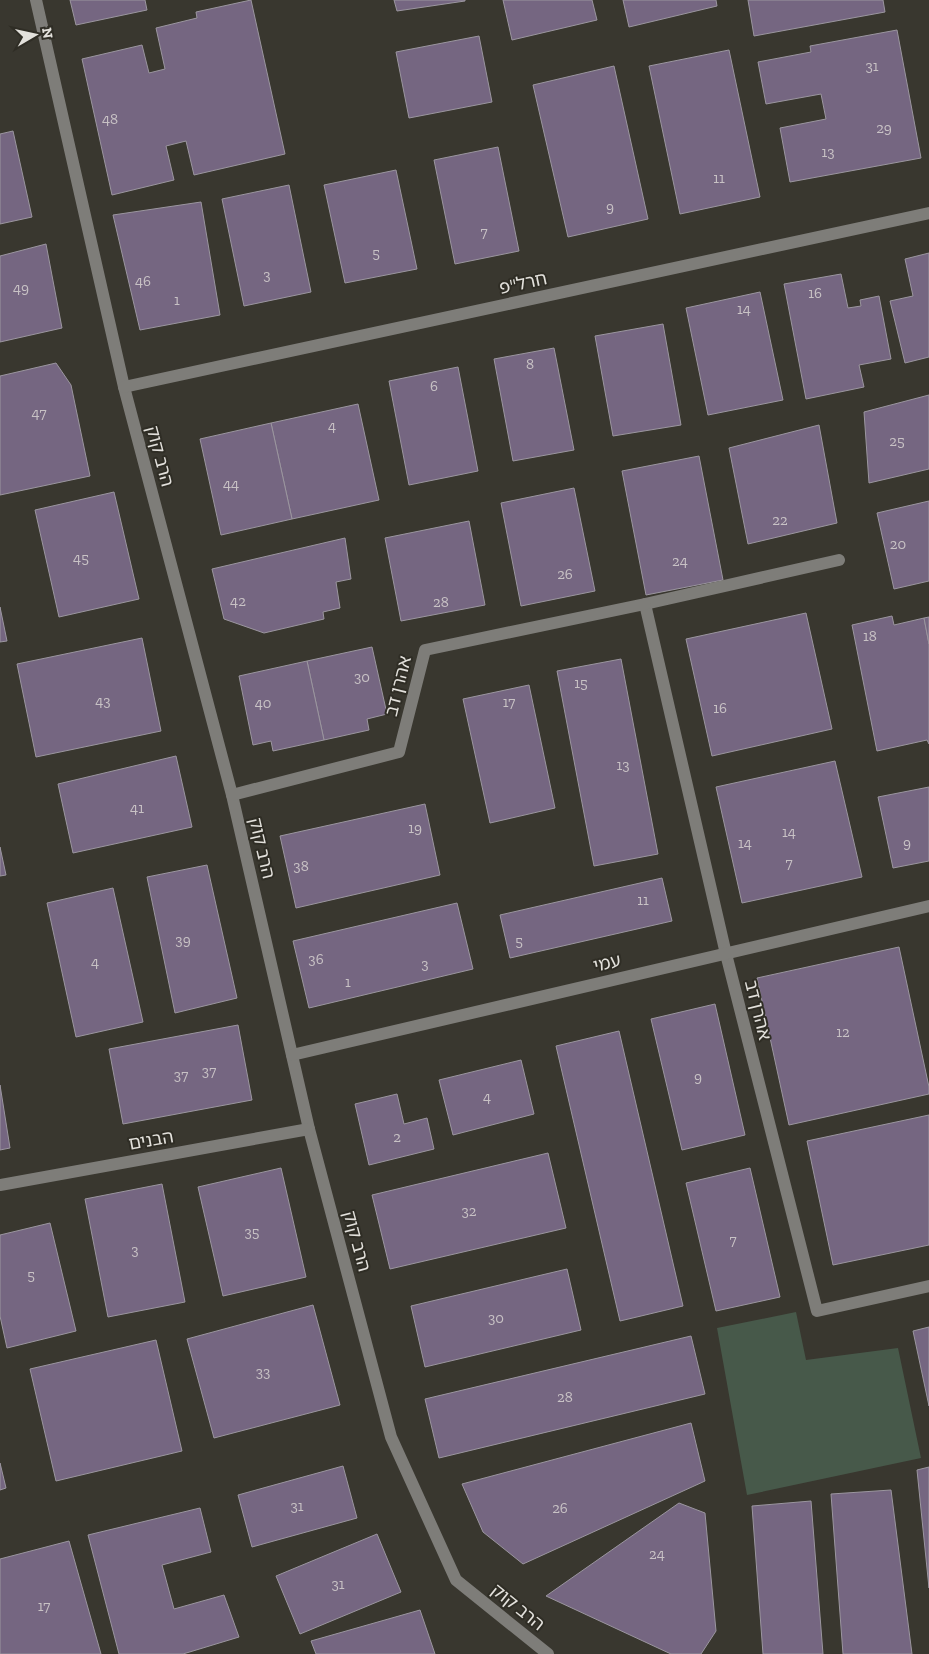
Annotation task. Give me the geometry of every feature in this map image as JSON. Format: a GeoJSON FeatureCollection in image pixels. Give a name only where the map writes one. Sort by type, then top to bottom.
{"type":"FeatureCollection","features":[{"type":"Feature","properties":{"kind":"street","name":"הרב קוק"},"geometry":{"type":"LineString","coordinates":[[36,0],[124,387],[232,795],[309,1129],[391,1437],[456,1580],[548,1654]]}},
{"type":"Feature","properties":{"kind":"street","name":"חרל\"פ"},"geometry":{"type":"LineString","coordinates":[[124,387],[929,213]]}},
{"type":"Feature","properties":{"kind":"street","name":"אהרן דב"},"geometry":{"type":"LineString","coordinates":[[232,795],[399,752],[425,650],[645,604],[839,560]]}},
{"type":"Feature","properties":{"kind":"street","name":"אהרן דב"},"geometry":{"type":"LineString","coordinates":[[645,604],[726,954],[817,1311],[929,1286]]}},
{"type":"Feature","properties":{"kind":"street","name":"עמי"},"geometry":{"type":"LineString","coordinates":[[292,1055],[929,906]]}},
{"type":"Feature","properties":{"kind":"street","name":"הבנים"},"geometry":{"type":"LineString","coordinates":[[0,1185],[309,1129]]}},
{"type":"Feature","properties":{"kind":"green space"},"geometry":{"type":"Polygon","coordinates":[[[796,1312],[806,1360],[898,1348],[921,1458],[747,1495],[717,1328],[796,1312]]]}},
{"type":"Feature","properties":{"kind":"building"},"geometry":{"type":"Polygon","coordinates":[[[70,0],[145,0],[147,10],[76,25],[70,0]]]}},
{"type":"Feature","properties":{"kind":"building"},"geometry":{"type":"Polygon","coordinates":[[[251,0],[285,154],[194,175],[186,141],[166,146],[174,180],[112,195],[82,59],[142,45],[149,73],[165,69],[156,28],[197,18],[196,12],[251,0]]]}},
{"type":"Feature","properties":{"kind":"building"},"geometry":{"type":"Polygon","coordinates":[[[394,0],[465,0],[465,1],[397,11],[394,0]]]}},
{"type":"Feature","properties":{"kind":"building"},"geometry":{"type":"Polygon","coordinates":[[[503,0],[592,0],[597,20],[512,40],[503,0]]]}},
{"type":"Feature","properties":{"kind":"building"},"geometry":{"type":"Polygon","coordinates":[[[623,0],[716,0],[717,6],[629,27],[623,0]]]}},
{"type":"Feature","properties":{"kind":"building"},"geometry":{"type":"Polygon","coordinates":[[[748,0],[883,0],[885,12],[754,36],[748,0]]]}},
{"type":"Feature","properties":{"kind":"building"},"geometry":{"type":"Polygon","coordinates":[[[897,30],[921,158],[790,182],[780,128],[826,119],[821,94],[766,104],[758,62],[811,52],[810,46],[897,30]]]}},
{"type":"Feature","properties":{"kind":"building"},"geometry":{"type":"Polygon","coordinates":[[[479,36],[492,102],[409,118],[396,52],[479,36]]]}},
{"type":"Feature","properties":{"kind":"building"},"geometry":{"type":"Polygon","coordinates":[[[729,50],[760,197],[680,214],[649,66],[729,50]]]}},
{"type":"Feature","properties":{"kind":"building"},"geometry":{"type":"Polygon","coordinates":[[[614,66],[648,219],[568,237],[533,85],[614,66]]]}},
{"type":"Feature","properties":{"kind":"building"},"geometry":{"type":"Polygon","coordinates":[[[13,131],[32,217],[0,224],[0,134],[13,131]]]}},
{"type":"Feature","properties":{"kind":"building"},"geometry":{"type":"Polygon","coordinates":[[[498,147],[519,251],[455,264],[434,160],[498,147]]]}},
{"type":"Feature","properties":{"kind":"building"},"geometry":{"type":"Polygon","coordinates":[[[396,170],[417,269],[345,283],[324,185],[396,170]]]}},
{"type":"Feature","properties":{"kind":"building"},"geometry":{"type":"Polygon","coordinates":[[[289,185],[311,292],[244,306],[222,199],[289,185]]]}},
{"type":"Feature","properties":{"kind":"building"},"geometry":{"type":"Polygon","coordinates":[[[201,202],[220,315],[140,330],[113,215],[201,202]]]}},
{"type":"Feature","properties":{"kind":"building"},"geometry":{"type":"Polygon","coordinates":[[[46,244],[62,328],[0,342],[0,256],[46,244]]]}},
{"type":"Feature","properties":{"kind":"building"},"geometry":{"type":"Polygon","coordinates":[[[929,253],[929,357],[905,363],[890,301],[913,296],[905,259],[929,253]]]}},
{"type":"Feature","properties":{"kind":"building"},"geometry":{"type":"Polygon","coordinates":[[[841,274],[848,308],[861,306],[860,300],[879,296],[891,359],[859,365],[864,387],[806,399],[784,284],[841,274]]]}},
{"type":"Feature","properties":{"kind":"building"},"geometry":{"type":"Polygon","coordinates":[[[760,292],[783,400],[708,415],[686,308],[760,292]]]}},
{"type":"Feature","properties":{"kind":"building"},"geometry":{"type":"Polygon","coordinates":[[[663,324],[681,425],[613,436],[595,336],[663,324]]]}},
{"type":"Feature","properties":{"kind":"building"},"geometry":{"type":"Polygon","coordinates":[[[554,348],[574,450],[513,461],[494,359],[554,348]]]}},
{"type":"Feature","properties":{"kind":"building"},"geometry":{"type":"Polygon","coordinates":[[[56,363],[71,385],[90,476],[0,495],[0,376],[56,363]]]}},
{"type":"Feature","properties":{"kind":"building"},"geometry":{"type":"Polygon","coordinates":[[[458,367],[478,471],[409,485],[389,381],[458,367]]]}},
{"type":"Feature","properties":{"kind":"building"},"geometry":{"type":"Polygon","coordinates":[[[929,395],[929,469],[869,483],[864,412],[929,395]]]}},
{"type":"Feature","properties":{"kind":"building"},"geometry":{"type":"Polygon","coordinates":[[[358,404],[379,500],[292,519],[271,423],[358,404]]]}},
{"type":"Feature","properties":{"kind":"building"},"geometry":{"type":"Polygon","coordinates":[[[271,423],[292,519],[221,535],[200,439],[271,423]]]}},
{"type":"Feature","properties":{"kind":"building"},"geometry":{"type":"Polygon","coordinates":[[[819,425],[837,523],[748,544],[729,448],[819,425]]]}},
{"type":"Feature","properties":{"kind":"building"},"geometry":{"type":"Polygon","coordinates":[[[699,456],[723,580],[646,595],[622,471],[699,456]]]}},
{"type":"Feature","properties":{"kind":"building"},"geometry":{"type":"Polygon","coordinates":[[[574,488],[595,591],[521,606],[501,503],[574,488]]]}},
{"type":"Feature","properties":{"kind":"building"},"geometry":{"type":"Polygon","coordinates":[[[114,492],[139,599],[59,617],[35,510],[114,492]]]}},
{"type":"Feature","properties":{"kind":"building"},"geometry":{"type":"Polygon","coordinates":[[[929,501],[929,581],[894,589],[877,513],[929,501]]]}},
{"type":"Feature","properties":{"kind":"building"},"geometry":{"type":"Polygon","coordinates":[[[469,521],[485,605],[401,621],[385,538],[469,521]]]}},
{"type":"Feature","properties":{"kind":"building"},"geometry":{"type":"Polygon","coordinates":[[[345,538],[351,579],[336,582],[340,608],[323,612],[324,619],[264,633],[224,619],[212,569],[345,538]]]}},
{"type":"Feature","properties":{"kind":"building"},"geometry":{"type":"Polygon","coordinates":[[[0,607],[7,641],[0,642],[0,607]]]}},
{"type":"Feature","properties":{"kind":"building"},"geometry":{"type":"Polygon","coordinates":[[[806,613],[832,729],[712,756],[686,639],[806,613]]]}},
{"type":"Feature","properties":{"kind":"building"},"geometry":{"type":"Polygon","coordinates":[[[892,616],[894,625],[924,618],[929,644],[929,744],[927,740],[877,751],[852,625],[892,616]]]}},
{"type":"Feature","properties":{"kind":"building"},"geometry":{"type":"Polygon","coordinates":[[[929,617],[929,644],[924,618],[929,617]]]}},
{"type":"Feature","properties":{"kind":"building"},"geometry":{"type":"Polygon","coordinates":[[[142,638],[161,731],[36,757],[17,664],[142,638]]]}},
{"type":"Feature","properties":{"kind":"building"},"geometry":{"type":"Polygon","coordinates":[[[372,647],[387,714],[367,719],[369,730],[324,740],[307,661],[372,647]]]}},
{"type":"Feature","properties":{"kind":"building"},"geometry":{"type":"Polygon","coordinates":[[[621,659],[658,854],[594,866],[557,671],[621,659]]]}},
{"type":"Feature","properties":{"kind":"building"},"geometry":{"type":"Polygon","coordinates":[[[307,661],[324,740],[273,751],[271,741],[253,745],[239,676],[307,661]]]}},
{"type":"Feature","properties":{"kind":"building"},"geometry":{"type":"Polygon","coordinates":[[[529,685],[555,808],[490,823],[463,699],[529,685]]]}},
{"type":"Feature","properties":{"kind":"building"},"geometry":{"type":"Polygon","coordinates":[[[176,756],[192,827],[73,853],[58,784],[176,756]]]}},
{"type":"Feature","properties":{"kind":"building"},"geometry":{"type":"Polygon","coordinates":[[[835,761],[862,877],[742,903],[716,787],[835,761]]]}},
{"type":"Feature","properties":{"kind":"building"},"geometry":{"type":"Polygon","coordinates":[[[929,787],[929,861],[893,868],[878,797],[929,787]]]}},
{"type":"Feature","properties":{"kind":"building"},"geometry":{"type":"Polygon","coordinates":[[[425,804],[440,875],[296,908],[280,836],[425,804]]]}},
{"type":"Feature","properties":{"kind":"building"},"geometry":{"type":"Polygon","coordinates":[[[0,847],[6,875],[0,876],[0,847]]]}},
{"type":"Feature","properties":{"kind":"building"},"geometry":{"type":"Polygon","coordinates":[[[207,865],[237,998],[175,1013],[147,877],[207,865]]]}},
{"type":"Feature","properties":{"kind":"building"},"geometry":{"type":"Polygon","coordinates":[[[662,878],[672,921],[510,958],[500,915],[662,878]]]}},
{"type":"Feature","properties":{"kind":"building"},"geometry":{"type":"Polygon","coordinates":[[[113,888],[143,1022],[76,1037],[47,903],[113,888]]]}},
{"type":"Feature","properties":{"kind":"building"},"geometry":{"type":"Polygon","coordinates":[[[457,903],[473,969],[309,1008],[293,941],[457,903]]]}},
{"type":"Feature","properties":{"kind":"building"},"geometry":{"type":"Polygon","coordinates":[[[899,947],[929,1094],[789,1125],[757,978],[899,947]]]}},
{"type":"Feature","properties":{"kind":"building"},"geometry":{"type":"Polygon","coordinates":[[[715,1004],[745,1135],[682,1150],[651,1019],[715,1004]]]}},
{"type":"Feature","properties":{"kind":"building"},"geometry":{"type":"Polygon","coordinates":[[[238,1025],[252,1100],[123,1124],[109,1049],[238,1025]]]}},
{"type":"Feature","properties":{"kind":"building"},"geometry":{"type":"Polygon","coordinates":[[[619,1031],[683,1306],[620,1321],[556,1046],[619,1031]]]}},
{"type":"Feature","properties":{"kind":"building"},"geometry":{"type":"Polygon","coordinates":[[[521,1060],[534,1114],[453,1135],[439,1080],[521,1060]]]}},
{"type":"Feature","properties":{"kind":"building"},"geometry":{"type":"Polygon","coordinates":[[[0,1085],[10,1148],[0,1150],[0,1085]]]}},
{"type":"Feature","properties":{"kind":"building"},"geometry":{"type":"Polygon","coordinates":[[[397,1094],[404,1124],[427,1118],[434,1149],[369,1165],[355,1104],[397,1094]]]}},
{"type":"Feature","properties":{"kind":"building"},"geometry":{"type":"Polygon","coordinates":[[[929,1115],[929,1245],[833,1265],[807,1141],[929,1115]]]}},
{"type":"Feature","properties":{"kind":"building"},"geometry":{"type":"Polygon","coordinates":[[[548,1153],[566,1228],[390,1269],[372,1195],[548,1153]]]}},
{"type":"Feature","properties":{"kind":"building"},"geometry":{"type":"Polygon","coordinates":[[[281,1168],[306,1277],[223,1296],[198,1187],[281,1168]]]}},
{"type":"Feature","properties":{"kind":"building"},"geometry":{"type":"Polygon","coordinates":[[[750,1168],[780,1297],[716,1311],[686,1183],[750,1168]]]}},
{"type":"Feature","properties":{"kind":"building"},"geometry":{"type":"Polygon","coordinates":[[[162,1184],[185,1302],[108,1317],[85,1199],[162,1184]]]}},
{"type":"Feature","properties":{"kind":"building"},"geometry":{"type":"Polygon","coordinates":[[[50,1223],[76,1331],[7,1348],[0,1316],[0,1235],[50,1223]]]}},
{"type":"Feature","properties":{"kind":"building"},"geometry":{"type":"Polygon","coordinates":[[[567,1269],[581,1330],[425,1367],[411,1306],[567,1269]]]}},
{"type":"Feature","properties":{"kind":"building"},"geometry":{"type":"Polygon","coordinates":[[[313,1305],[340,1405],[214,1438],[187,1339],[313,1305]]]}},
{"type":"Feature","properties":{"kind":"building"},"geometry":{"type":"Polygon","coordinates":[[[929,1327],[929,1406],[913,1331],[929,1327]]]}},
{"type":"Feature","properties":{"kind":"building"},"geometry":{"type":"Polygon","coordinates":[[[691,1336],[705,1394],[439,1458],[425,1399],[691,1336]]]}},
{"type":"Feature","properties":{"kind":"building"},"geometry":{"type":"Polygon","coordinates":[[[156,1340],[182,1451],[56,1481],[30,1369],[156,1340]]]}},
{"type":"Feature","properties":{"kind":"building"},"geometry":{"type":"Polygon","coordinates":[[[691,1423],[705,1481],[523,1564],[483,1532],[462,1484],[691,1423]]]}},
{"type":"Feature","properties":{"kind":"building"},"geometry":{"type":"Polygon","coordinates":[[[0,1463],[6,1488],[0,1490],[0,1463]]]}},
{"type":"Feature","properties":{"kind":"building"},"geometry":{"type":"Polygon","coordinates":[[[343,1466],[357,1518],[252,1547],[238,1495],[343,1466]]]}},
{"type":"Feature","properties":{"kind":"building"},"geometry":{"type":"Polygon","coordinates":[[[929,1467],[929,1588],[917,1470],[929,1467]]]}},
{"type":"Feature","properties":{"kind":"building"},"geometry":{"type":"Polygon","coordinates":[[[891,1490],[912,1654],[843,1654],[831,1494],[891,1490]]]}},
{"type":"Feature","properties":{"kind":"building"},"geometry":{"type":"Polygon","coordinates":[[[811,1501],[823,1654],[763,1654],[752,1506],[811,1501]]]}},
{"type":"Feature","properties":{"kind":"building"},"geometry":{"type":"Polygon","coordinates":[[[679,1503],[705,1513],[716,1631],[701,1654],[671,1654],[546,1596],[679,1503]]]}},
{"type":"Feature","properties":{"kind":"building"},"geometry":{"type":"Polygon","coordinates":[[[200,1508],[211,1552],[162,1565],[174,1609],[224,1595],[239,1637],[183,1654],[119,1654],[88,1535],[200,1508]]]}},
{"type":"Feature","properties":{"kind":"building"},"geometry":{"type":"Polygon","coordinates":[[[377,1534],[401,1592],[300,1634],[276,1576],[377,1534]]]}},
{"type":"Feature","properties":{"kind":"building"},"geometry":{"type":"Polygon","coordinates":[[[69,1541],[101,1654],[0,1654],[0,1559],[69,1541]]]}},
{"type":"Feature","properties":{"kind":"building"},"geometry":{"type":"Polygon","coordinates":[[[420,1610],[435,1654],[316,1654],[311,1641],[420,1610]]]}}]}
